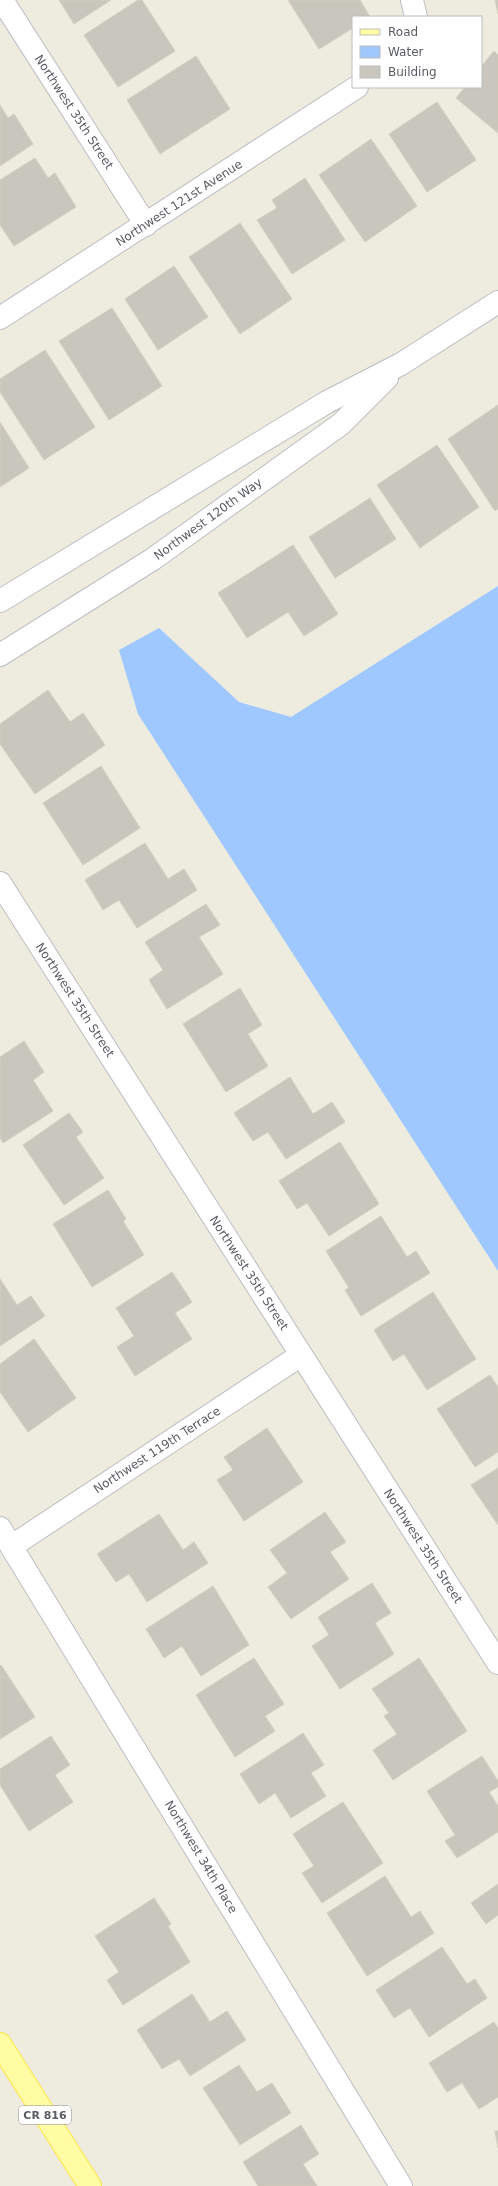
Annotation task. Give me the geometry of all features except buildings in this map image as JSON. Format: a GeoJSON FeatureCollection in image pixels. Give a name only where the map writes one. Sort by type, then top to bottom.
{"type":"FeatureCollection","features":[{"type":"Feature","properties":{"kind":"main road","name":"CR 816"},"geometry":{"type":"LineString","coordinates":[[0,2044],[90,2186]]}},
{"type":"Feature","properties":{"kind":"street","name":"Northwest 35th Street"},"geometry":{"type":"LineString","coordinates":[[2,0],[146,224]]}},
{"type":"Feature","properties":{"kind":"street"},"geometry":{"type":"LineString","coordinates":[[412,0],[416,16]]}},
{"type":"Feature","properties":{"kind":"street","name":"Northwest 121st Avenue"},"geometry":{"type":"LineString","coordinates":[[0,318],[355,88]]}},
{"type":"Feature","properties":{"kind":"street","name":"Northwest 120th Way"},"geometry":{"type":"LineString","coordinates":[[0,601],[327,402],[401,364],[498,302]]}},
{"type":"Feature","properties":{"kind":"street","name":"Northwest 120th Way"},"geometry":{"type":"LineString","coordinates":[[0,655],[153,559],[341,424],[401,364]]}},
{"type":"Feature","properties":{"kind":"street","name":"Northwest 35th Street"},"geometry":{"type":"LineString","coordinates":[[0,883],[498,1663]]}},
{"type":"Feature","properties":{"kind":"street","name":"Northwest 119th Terrace"},"geometry":{"type":"LineString","coordinates":[[12,1546],[302,1355]]}},
{"type":"Feature","properties":{"kind":"street","name":"Northwest 34th Place"},"geometry":{"type":"LineString","coordinates":[[0,1528],[401,2186]]}},
{"type":"Feature","properties":{"kind":"water"},"geometry":{"type":"Polygon","coordinates":[[[498,586],[498,1271],[138,714],[119,650],[159,628],[239,702],[291,717],[498,586]]]}}]}
